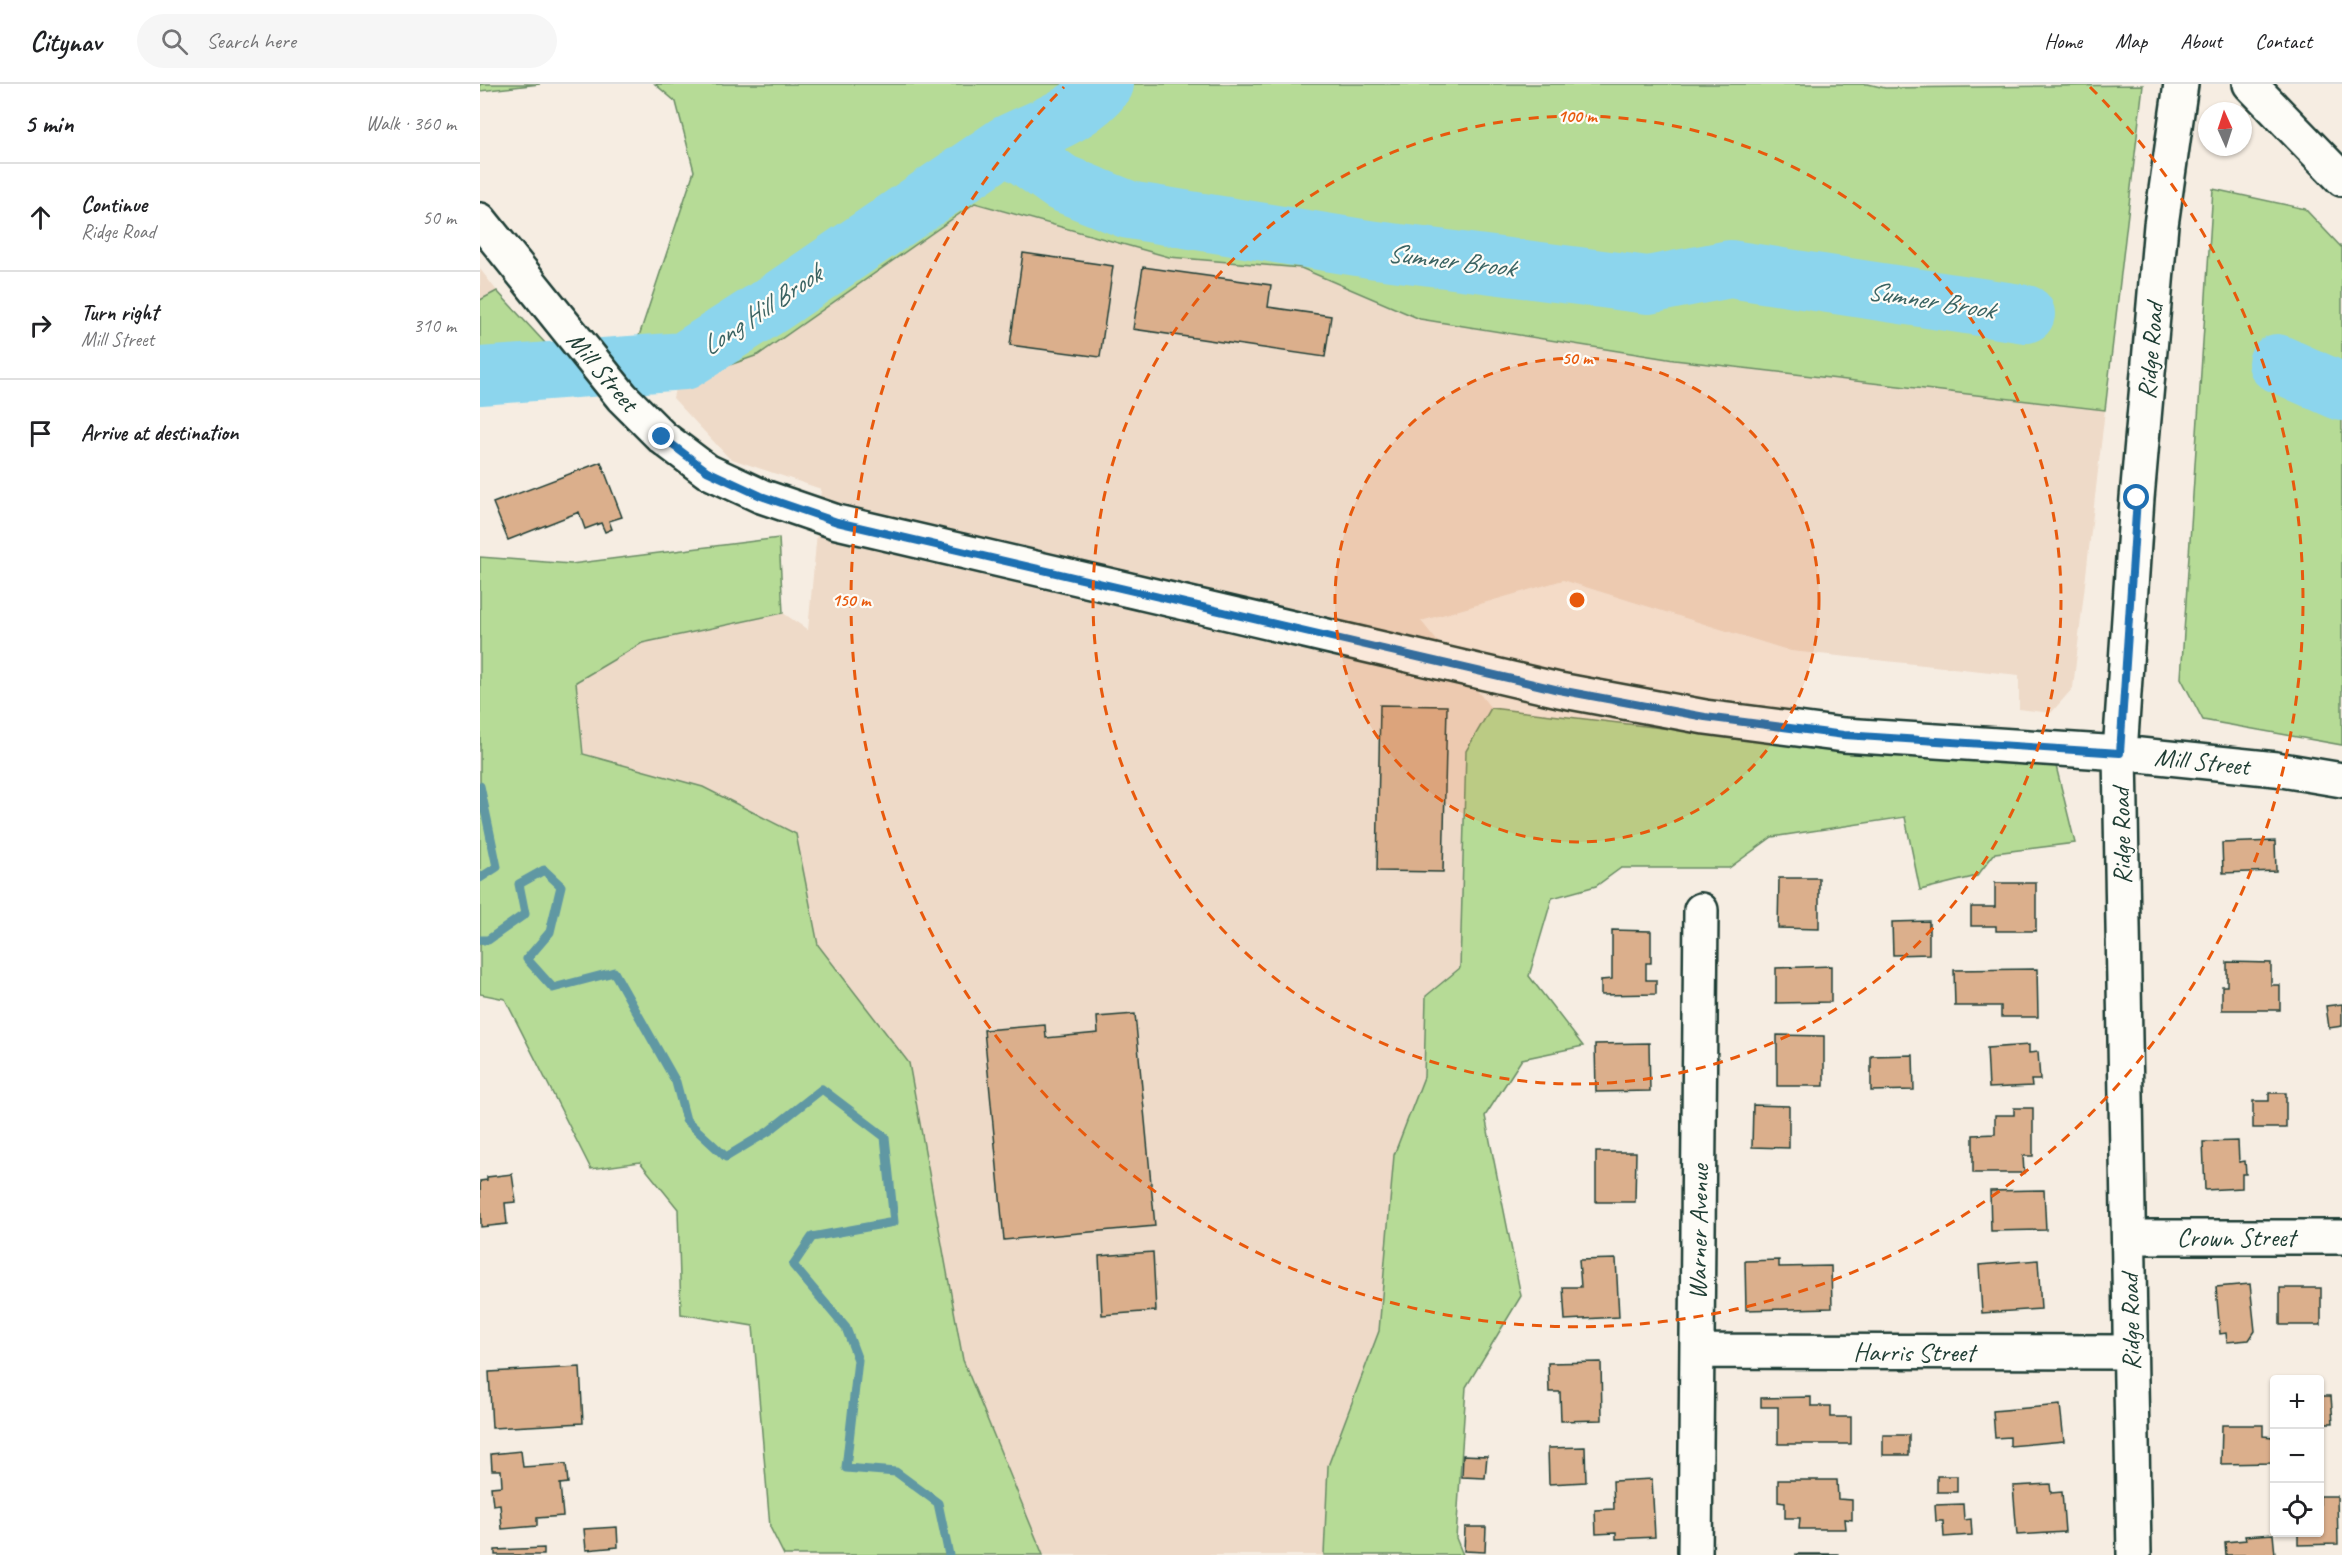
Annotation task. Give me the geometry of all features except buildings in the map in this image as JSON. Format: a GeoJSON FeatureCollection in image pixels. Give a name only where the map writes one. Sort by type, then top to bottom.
{"type":"FeatureCollection","features":[{"type":"Feature","properties":{"kind":"street","name":"Ridge Road"},"geometry":{"type":"LineString","coordinates":[[2134,1555],[2120,753],[2137,498],[2161,225],[2181,84]]}},
{"type":"Feature","properties":{"kind":"street"},"geometry":{"type":"LineString","coordinates":[[2250,84],[2342,179]]}},
{"type":"Feature","properties":{"kind":"street","name":"Mill Street"},"geometry":{"type":"LineString","coordinates":[[480,220],[622,398],[662,437],[707,471],[761,496],[837,522],[1559,690],[1705,717],[1844,735],[2120,753],[2276,769],[2342,780]]}},
{"type":"Feature","properties":{"kind":"street","name":"Warner Avenue"},"geometry":{"type":"LineString","coordinates":[[1695,1555],[1701,910]]}},
{"type":"Feature","properties":{"kind":"street","name":"Crown Street"},"geometry":{"type":"LineString","coordinates":[[2129,1237],[2342,1237]]}},
{"type":"Feature","properties":{"kind":"street","name":"Harris Street"},"geometry":{"type":"LineString","coordinates":[[1697,1351],[2131,1353]]}},
{"type":"Feature","properties":{"kind":"shaded area"},"geometry":{"type":"Polygon","coordinates":[[[975,203],[1169,257],[1301,268],[1420,319],[1674,360],[2105,410],[2073,688],[2051,713],[2019,709],[2019,675],[1791,651],[1563,580],[1421,621],[1491,708],[1466,751],[1460,968],[1426,996],[1424,1077],[1397,1151],[1379,1331],[1328,1466],[1324,1555],[1043,1555],[963,1360],[909,1063],[818,945],[796,834],[703,787],[584,754],[576,682],[642,643],[783,613],[808,630],[821,489],[729,458],[673,398],[676,384],[758,355],[975,203]]]}},
{"type":"Feature","properties":{"kind":"shaded area"},"geometry":{"type":"Polygon","coordinates":[[[480,269],[497,291],[480,300],[480,269]]]}},
{"type":"Feature","properties":{"kind":"green space"},"geometry":{"type":"Polygon","coordinates":[[[480,84],[540,84],[480,91],[480,84]]]}},
{"type":"Feature","properties":{"kind":"green space"},"geometry":{"type":"Polygon","coordinates":[[[655,84],[1868,84],[1885,88],[2143,85],[2105,410],[1674,360],[1420,319],[1301,268],[1169,257],[975,203],[758,355],[676,384],[637,342],[694,171],[676,102],[655,84]]]}},
{"type":"Feature","properties":{"kind":"green space"},"geometry":{"type":"Polygon","coordinates":[[[2213,189],[2305,209],[2342,248],[2342,745],[2203,720],[2181,678],[2213,189]]]}},
{"type":"Feature","properties":{"kind":"green space"},"geometry":{"type":"Polygon","coordinates":[[[497,291],[585,386],[480,402],[480,300],[497,291]]]}},
{"type":"Feature","properties":{"kind":"green space"},"geometry":{"type":"Polygon","coordinates":[[[779,538],[783,613],[642,643],[576,682],[583,754],[703,787],[796,834],[818,945],[909,1063],[963,1360],[1043,1555],[784,1555],[770,1527],[753,1326],[681,1314],[678,1209],[640,1162],[591,1169],[505,999],[480,994],[480,557],[571,564],[779,538]]]}},
{"type":"Feature","properties":{"kind":"green space"},"geometry":{"type":"Polygon","coordinates":[[[1491,708],[1797,744],[2055,762],[2075,843],[1995,853],[1977,876],[1920,890],[1905,817],[1772,837],[1729,868],[1621,868],[1596,886],[1552,898],[1529,976],[1583,1046],[1522,1059],[1485,1116],[1521,1296],[1466,1387],[1456,1538],[1463,1555],[1324,1555],[1328,1466],[1379,1331],[1394,1155],[1424,1077],[1426,996],[1460,968],[1466,751],[1491,708]]]}},
{"type":"Feature","properties":{"kind":"waterway","name":"Sumner Brook"},"geometry":{"type":"LineString","coordinates":[[1105,84],[1073,112],[1007,144],[1062,183],[1129,210],[1369,249],[1648,285],[1730,269],[2026,314]]}},
{"type":"Feature","properties":{"kind":"waterway","name":"Long Hill Brook"},"geometry":{"type":"LineString","coordinates":[[480,376],[684,361],[773,304],[1007,144]]}},
{"type":"Feature","properties":{"kind":"waterway","name":"Sumner Brook"},"geometry":{"type":"LineString","coordinates":[[2277,363],[2342,392]]}},
{"type":"Feature","properties":{"kind":"waterway"},"geometry":{"type":"LineString","coordinates":[[480,786],[497,867],[480,878]]}},
{"type":"Feature","properties":{"kind":"waterway"},"geometry":{"type":"LineString","coordinates":[[480,940],[488,940],[525,914],[519,884],[544,870],[561,886],[550,932],[527,959],[553,988],[614,972],[676,1082],[686,1120],[726,1157],[769,1131],[822,1089],[885,1137],[894,1222],[812,1237],[793,1265],[846,1328],[858,1360],[846,1468],[896,1472],[938,1503],[949,1555]]}},
{"type":"Feature","properties":{"kind":"route"},"geometry":{"type":"LineString","coordinates":[[662,437],[707,471],[761,496],[837,522],[1559,690],[1705,717],[1844,735],[2120,753],[2137,498]]}}]}
